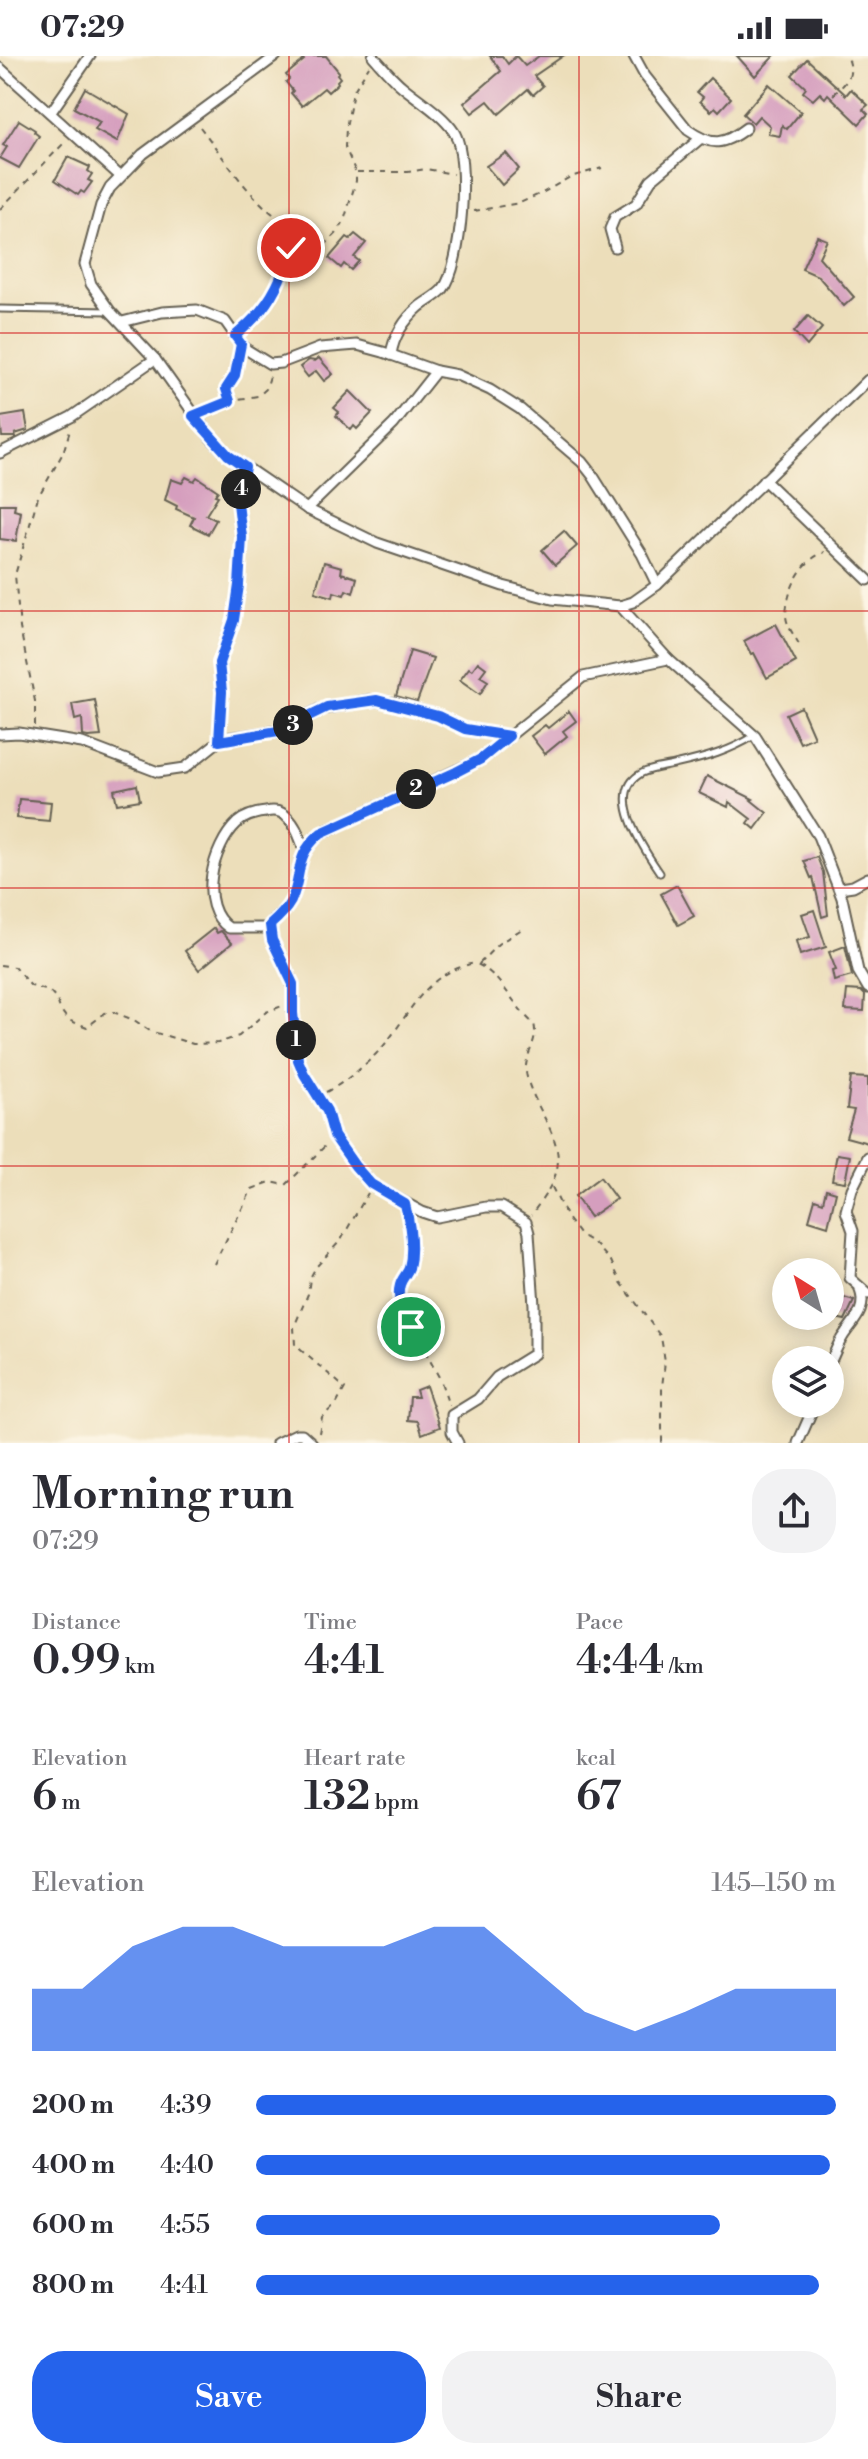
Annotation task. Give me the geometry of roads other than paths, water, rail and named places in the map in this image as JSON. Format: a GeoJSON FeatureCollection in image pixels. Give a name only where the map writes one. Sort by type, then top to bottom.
{"type":"FeatureCollection","features":[{"type":"Feature","properties":{"kind":"street"},"geometry":{"type":"LineString","coordinates":[[51,112],[90,56]]}},
{"type":"Feature","properties":{"kind":"street"},"geometry":{"type":"LineString","coordinates":[[276,56],[143,154],[120,176],[101,205],[85,264],[86,275],[110,311],[155,359],[193,416],[228,455],[307,509],[377,543],[503,586],[552,599],[620,606],[633,602],[657,585],[868,380]]}},
{"type":"Feature","properties":{"kind":"street"},"geometry":{"type":"LineString","coordinates":[[374,56],[393,78],[452,129],[460,144],[461,214],[455,267],[447,283],[410,317],[396,337],[391,355]]}},
{"type":"Feature","properties":{"kind":"street"},"geometry":{"type":"LineString","coordinates":[[634,56],[645,76],[688,130],[701,138],[721,142],[746,128]]}},
{"type":"Feature","properties":{"kind":"street"},"geometry":{"type":"LineString","coordinates":[[0,68],[120,176]]}},
{"type":"Feature","properties":{"kind":"street"},"geometry":{"type":"LineString","coordinates":[[615,247],[610,229],[615,217],[636,204],[651,180],[701,138]]}},
{"type":"Feature","properties":{"kind":"street"},"geometry":{"type":"LineString","coordinates":[[122,322],[162,312],[197,310],[225,321],[238,340],[262,361],[276,363],[320,348],[348,345],[370,347],[436,371],[457,375],[509,401],[582,462],[642,554],[657,585]]}},
{"type":"Feature","properties":{"kind":"street"},"geometry":{"type":"LineString","coordinates":[[0,453],[71,417],[155,359]]}},
{"type":"Feature","properties":{"kind":"street"},"geometry":{"type":"LineString","coordinates":[[307,509],[394,424],[436,371]]}},
{"type":"Feature","properties":{"kind":"street"},"geometry":{"type":"LineString","coordinates":[[764,480],[868,580]]}},
{"type":"Feature","properties":{"kind":"street"},"geometry":{"type":"LineString","coordinates":[[620,606],[668,659],[755,736],[818,836],[839,888],[856,965],[868,988]]}},
{"type":"Feature","properties":{"kind":"street"},"geometry":{"type":"LineString","coordinates":[[305,851],[289,818],[281,812],[254,814],[239,822],[221,844],[212,875],[210,894],[215,913],[229,928],[269,928],[291,902],[300,861],[321,833],[481,759],[564,690],[589,674],[668,659]]}},
{"type":"Feature","properties":{"kind":"street"},"geometry":{"type":"LineString","coordinates":[[0,734],[19,733],[82,743],[158,772],[185,768],[219,741],[278,731],[327,707],[377,700],[438,716],[465,729],[509,736]]}},
{"type":"Feature","properties":{"kind":"street"},"geometry":{"type":"LineString","coordinates":[[839,888],[853,886],[868,878]]}},
{"type":"Feature","properties":{"kind":"street"},"geometry":{"type":"LineString","coordinates":[[269,928],[293,984],[298,1060],[327,1111],[334,1136],[371,1184],[405,1204],[437,1217],[486,1207],[502,1207],[526,1222],[534,1305],[534,1354],[497,1377],[478,1399],[452,1415],[452,1432],[458,1443]]}},
{"type":"Feature","properties":{"kind":"street"},"geometry":{"type":"LineString","coordinates":[[838,1346],[855,1324],[863,1299],[864,1292],[850,1278],[853,1231],[846,1211],[852,1189],[868,1157]]}},
{"type":"Feature","properties":{"kind":"street"},"geometry":{"type":"LineString","coordinates":[[798,1443],[809,1418]]}},
{"type":"Feature","properties":{"kind":"street"},"geometry":{"type":"LineString","coordinates":[[277,1443],[296,1434],[315,1440]]}},
{"type":"Feature","properties":{"kind":"lane"},"geometry":{"type":"LineString","coordinates":[[0,309],[110,311]]}},
{"type":"Feature","properties":{"kind":"lane"},"geometry":{"type":"LineString","coordinates":[[660,873],[644,849],[629,816],[630,785],[642,773],[723,753],[755,736]]}}]}
